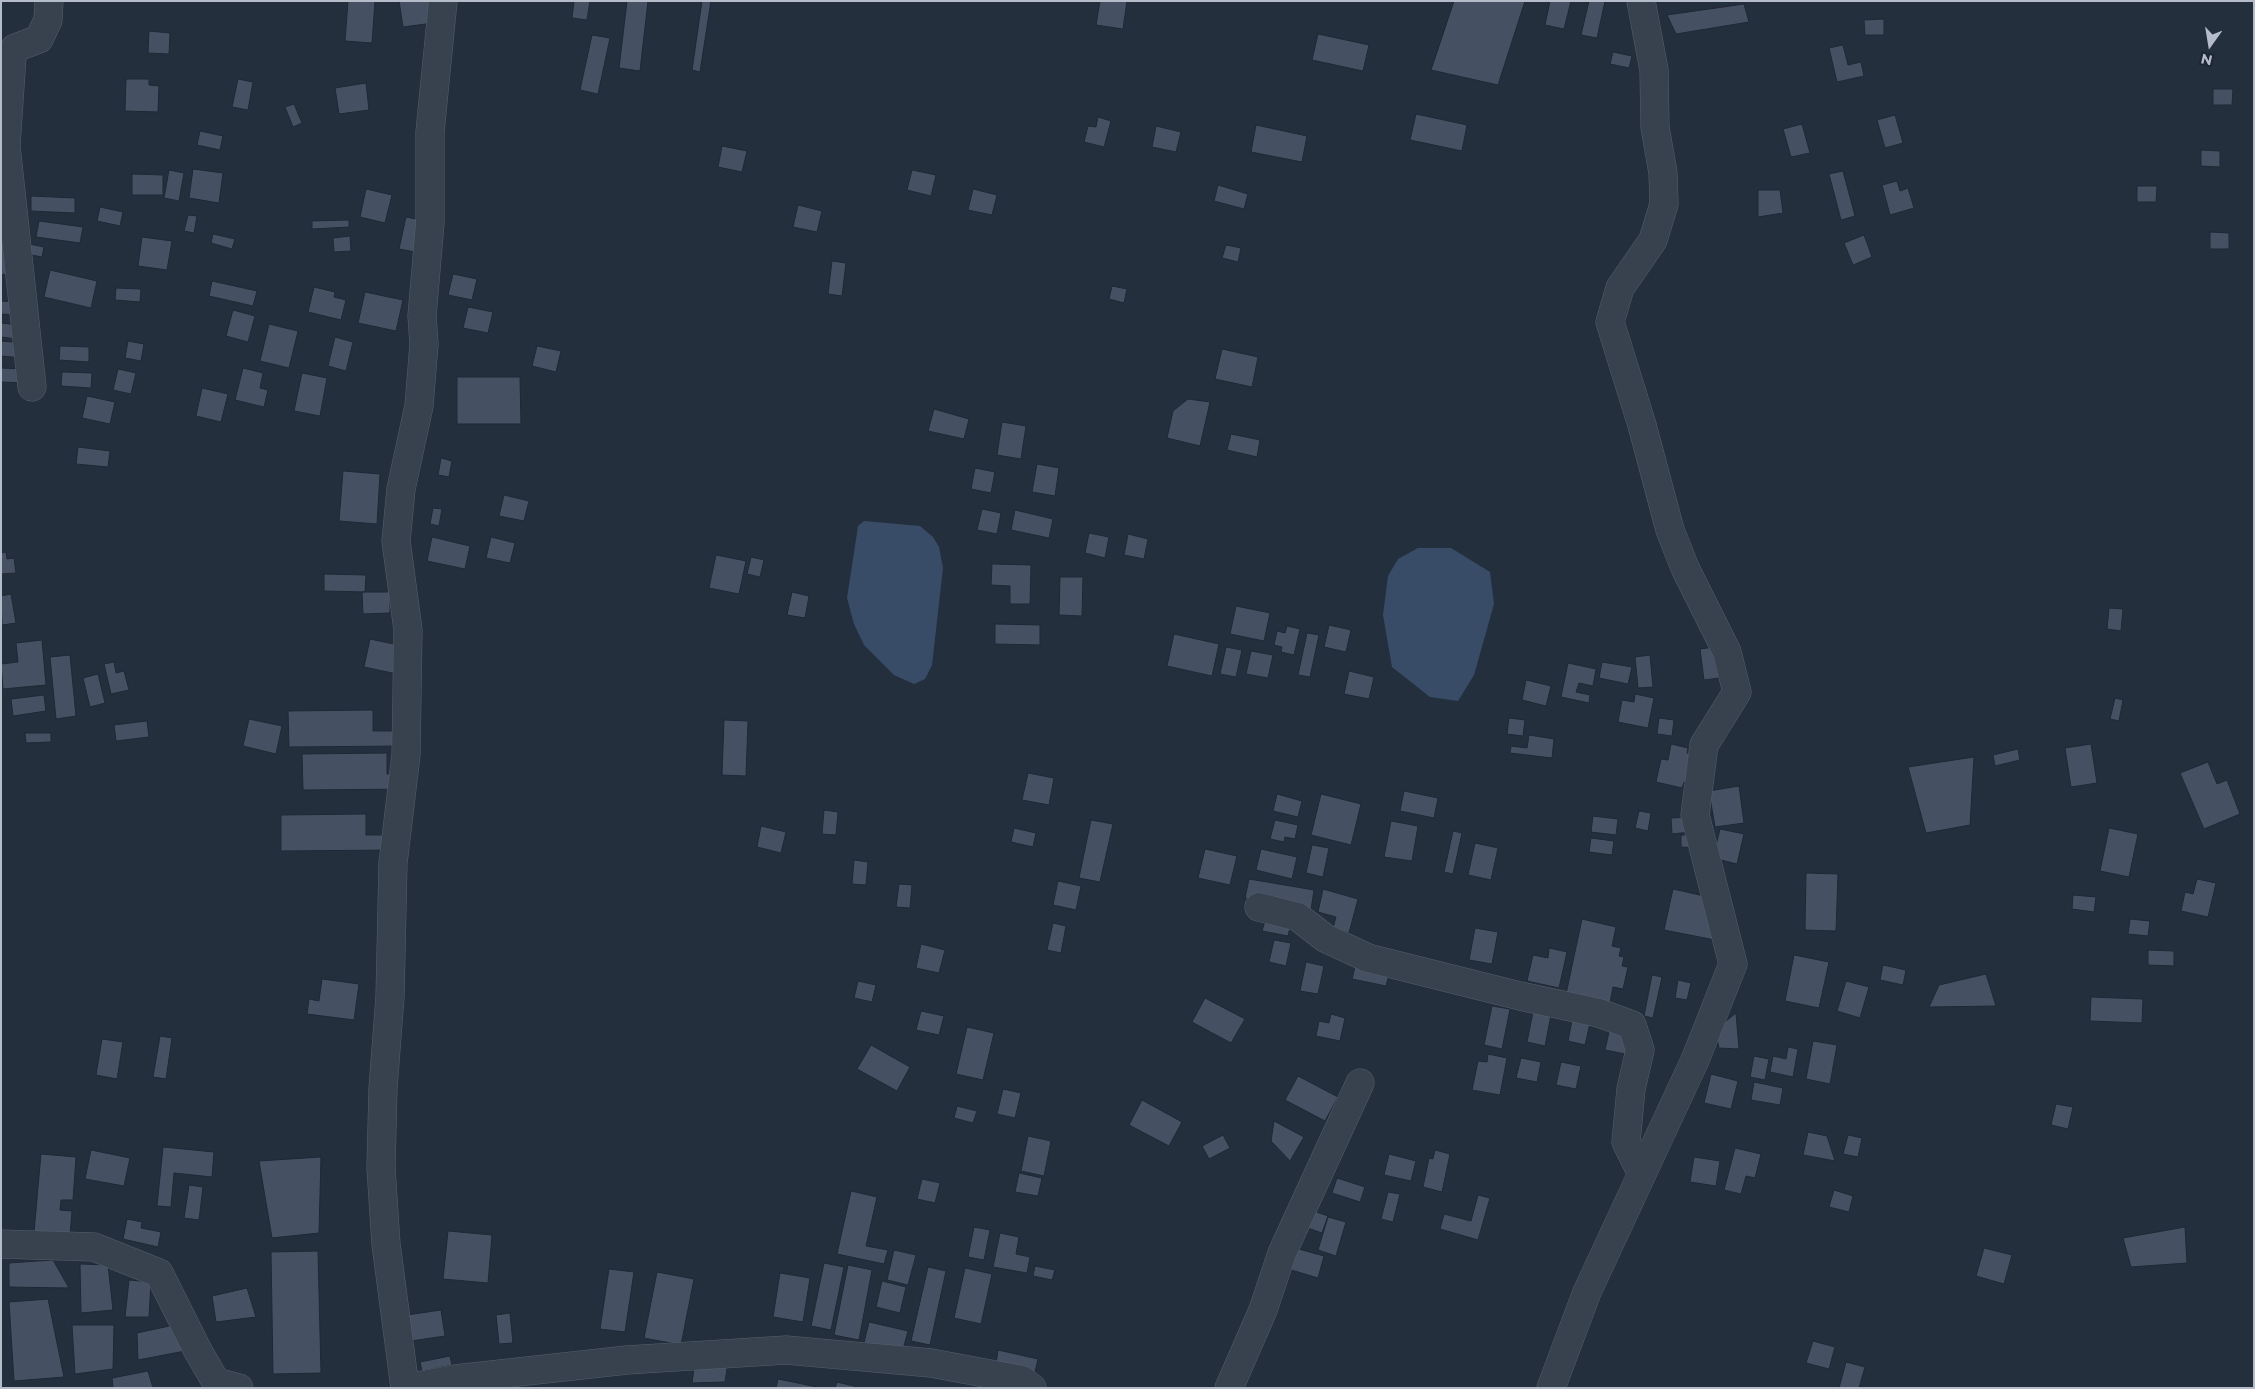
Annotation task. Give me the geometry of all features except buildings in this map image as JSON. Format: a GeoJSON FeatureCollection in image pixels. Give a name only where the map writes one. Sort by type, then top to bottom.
{"type":"FeatureCollection","features":[{"type":"Feature","properties":{"kind":"street"},"geometry":{"type":"LineString","coordinates":[[32,388],[6,146],[12,56],[15,48],[39,39],[48,20],[49,1]]}},
{"type":"Feature","properties":{"kind":"street"},"geometry":{"type":"LineString","coordinates":[[443,1],[430,132],[430,223],[422,316],[424,344],[419,406],[401,490],[396,541],[408,630],[406,755],[393,863],[390,997],[383,1088],[381,1168],[386,1244],[406,1388],[455,1379],[627,1360],[786,1350],[931,1363],[1022,1380],[1032,1388]]}},
{"type":"Feature","properties":{"kind":"street"},"geometry":{"type":"LineString","coordinates":[[1551,1388],[1587,1292],[1695,1060],[1733,964],[1695,815],[1704,745],[1737,692],[1727,652],[1686,568],[1670,530],[1642,425],[1610,322],[1620,288],[1653,240],[1664,204],[1663,173],[1655,127],[1654,70],[1641,1]]}},
{"type":"Feature","properties":{"kind":"street"},"geometry":{"type":"LineString","coordinates":[[1259,907],[1298,917],[1325,938],[1368,958],[1520,996],[1599,1013],[1632,1025],[1640,1050],[1631,1089],[1626,1142],[1642,1174]]}},
{"type":"Feature","properties":{"kind":"street"},"geometry":{"type":"LineString","coordinates":[[1229,1388],[1263,1310],[1282,1253],[1360,1083]]}},
{"type":"Feature","properties":{"kind":"street"},"geometry":{"type":"LineString","coordinates":[[1,1244],[94,1247],[159,1273],[198,1351],[221,1386]]}},
{"type":"Feature","properties":{"kind":"water"},"geometry":{"type":"Polygon","coordinates":[[[864,521],[920,526],[933,537],[939,547],[943,568],[932,665],[925,679],[914,684],[894,675],[864,645],[854,624],[847,598],[858,526],[864,521]]]}},
{"type":"Feature","properties":{"kind":"water"},"geometry":{"type":"Polygon","coordinates":[[[1418,548],[1451,548],[1490,572],[1494,604],[1474,675],[1458,701],[1430,697],[1392,667],[1383,615],[1388,576],[1398,559],[1418,548]]]}}]}
